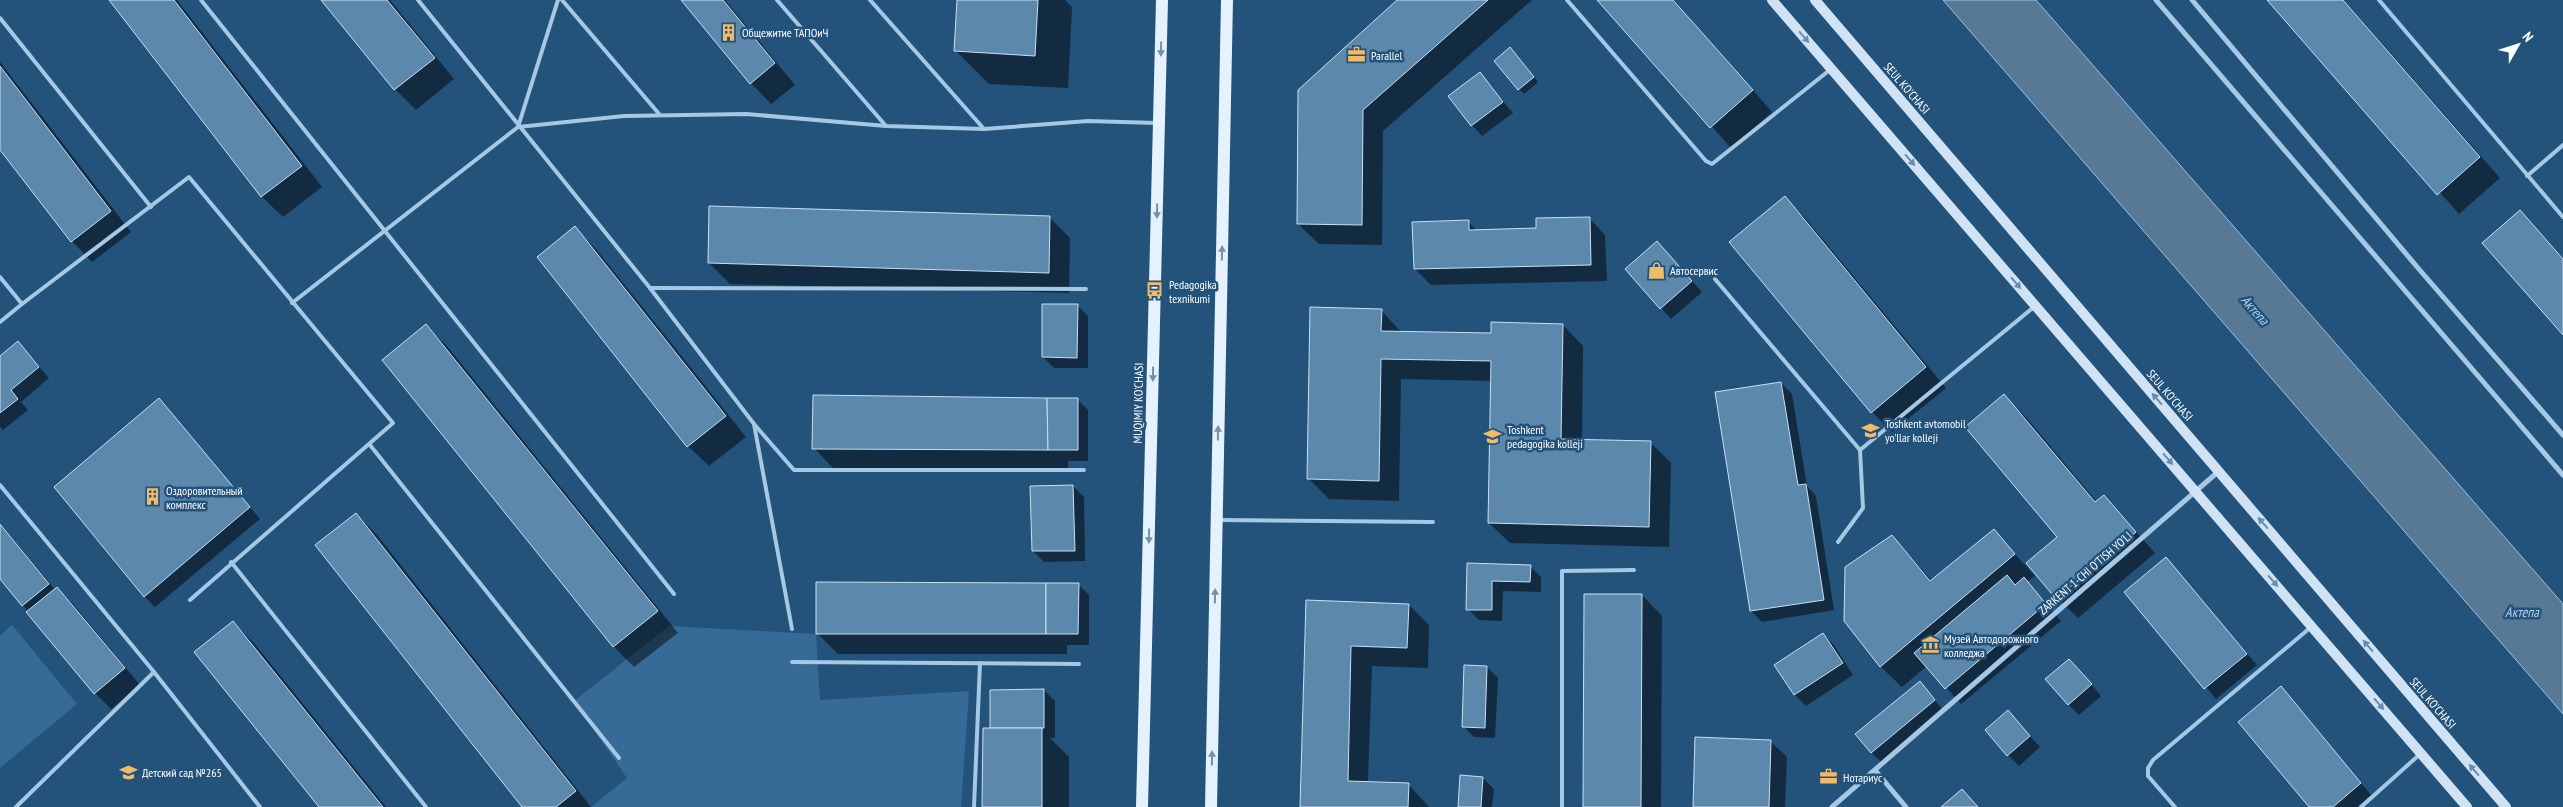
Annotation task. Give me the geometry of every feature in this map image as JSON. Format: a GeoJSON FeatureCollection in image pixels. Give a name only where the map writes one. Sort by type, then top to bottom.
{"type":"FeatureCollection","features":[{"type":"Feature","properties":{"kind":"main road","name":"MUQIMIY KO'CHASI"},"geometry":{"type":"LineString","coordinates":[[1142,807],[1162,0]]}},
{"type":"Feature","properties":{"kind":"main road"},"geometry":{"type":"LineString","coordinates":[[1772,0],[2467,807]]}},
{"type":"Feature","properties":{"kind":"main road","name":"SEUL KO'CHASI"},"geometry":{"type":"LineString","coordinates":[[1815,0],[2506,807]]}},
{"type":"Feature","properties":{"kind":"main road"},"geometry":{"type":"LineString","coordinates":[[1211,807],[1227,1]]}},
{"type":"Feature","properties":{"kind":"street"},"geometry":{"type":"LineString","coordinates":[[2156,0],[2563,475]]}},
{"type":"Feature","properties":{"kind":"street"},"geometry":{"type":"LineString","coordinates":[[2192,0],[2411,261],[2563,435]]}},
{"type":"Feature","properties":{"kind":"street","name":"ZARKENT 1-CHI O'TISH YO'LI"},"geometry":{"type":"LineString","coordinates":[[1832,807],[2219,472]]}},
{"type":"Feature","properties":{"kind":"street"},"geometry":{"type":"LineString","coordinates":[[1875,770],[1906,807]]}},
{"type":"Feature","properties":{"kind":"lane"},"geometry":{"type":"LineString","coordinates":[[200,0],[674,594]]}},
{"type":"Feature","properties":{"kind":"lane"},"geometry":{"type":"LineString","coordinates":[[418,0],[518,127],[650,288],[754,424],[794,470],[1084,470]]}},
{"type":"Feature","properties":{"kind":"lane"},"geometry":{"type":"LineString","coordinates":[[518,127],[558,0]]}},
{"type":"Feature","properties":{"kind":"lane"},"geometry":{"type":"LineString","coordinates":[[562,0],[660,115]]}},
{"type":"Feature","properties":{"kind":"lane"},"geometry":{"type":"LineString","coordinates":[[777,0],[886,126]]}},
{"type":"Feature","properties":{"kind":"lane"},"geometry":{"type":"LineString","coordinates":[[870,0],[984,129]]}},
{"type":"Feature","properties":{"kind":"lane"},"geometry":{"type":"LineString","coordinates":[[1567,0],[1706,161],[1712,164],[1831,69]]}},
{"type":"Feature","properties":{"kind":"lane"},"geometry":{"type":"LineString","coordinates":[[2379,0],[2563,217]]}},
{"type":"Feature","properties":{"kind":"lane"},"geometry":{"type":"LineString","coordinates":[[0,18],[152,207]]}},
{"type":"Feature","properties":{"kind":"lane"},"geometry":{"type":"LineString","coordinates":[[292,303],[518,127],[624,116],[746,114],[886,126],[984,129],[1088,121],[1159,123]]}},
{"type":"Feature","properties":{"kind":"lane"},"geometry":{"type":"LineString","coordinates":[[2527,176],[2563,145]]}},
{"type":"Feature","properties":{"kind":"lane"},"geometry":{"type":"LineString","coordinates":[[0,322],[189,177],[393,423],[370,445],[231,562],[190,600]]}},
{"type":"Feature","properties":{"kind":"lane"},"geometry":{"type":"LineString","coordinates":[[0,277],[22,304]]}},
{"type":"Feature","properties":{"kind":"lane"},"geometry":{"type":"LineString","coordinates":[[1715,279],[1860,450],[1864,508],[1838,542]]}},
{"type":"Feature","properties":{"kind":"lane"},"geometry":{"type":"LineString","coordinates":[[650,288],[1086,289]]}},
{"type":"Feature","properties":{"kind":"lane"},"geometry":{"type":"LineString","coordinates":[[1860,450],[2036,305]]}},
{"type":"Feature","properties":{"kind":"lane"},"geometry":{"type":"LineString","coordinates":[[754,424],[792,629]]}},
{"type":"Feature","properties":{"kind":"lane"},"geometry":{"type":"LineString","coordinates":[[370,445],[619,758]]}},
{"type":"Feature","properties":{"kind":"lane"},"geometry":{"type":"LineString","coordinates":[[0,485],[154,672],[260,807]]}},
{"type":"Feature","properties":{"kind":"lane"},"geometry":{"type":"LineString","coordinates":[[1217,520],[1433,522]]}},
{"type":"Feature","properties":{"kind":"lane"},"geometry":{"type":"LineString","coordinates":[[231,562],[426,807]]}},
{"type":"Feature","properties":{"kind":"lane"},"geometry":{"type":"LineString","coordinates":[[1562,807],[1562,571],[1634,570]]}},
{"type":"Feature","properties":{"kind":"lane"},"geometry":{"type":"LineString","coordinates":[[2175,807],[2148,776],[2148,768],[2153,760],[2312,627]]}},
{"type":"Feature","properties":{"kind":"lane"},"geometry":{"type":"LineString","coordinates":[[792,662],[1079,664]]}},
{"type":"Feature","properties":{"kind":"lane"},"geometry":{"type":"LineString","coordinates":[[974,807],[980,663]]}},
{"type":"Feature","properties":{"kind":"lane"},"geometry":{"type":"LineString","coordinates":[[16,807],[154,672]]}},
{"type":"Feature","properties":{"kind":"lane"},"geometry":{"type":"LineString","coordinates":[[2361,807],[2421,753]]}},
{"type":"Feature","properties":{"kind":"shaded area"},"geometry":{"type":"Polygon","coordinates":[[[12,625],[77,704],[0,768],[0,636],[12,625]]]}},
{"type":"Feature","properties":{"kind":"shaded area"},"geometry":{"type":"Polygon","coordinates":[[[669,626],[816,634],[820,700],[969,691],[961,807],[591,807],[627,778],[574,701],[669,626]]]}},
{"type":"Feature","properties":{"kind":"water","name":"Актепа"},"geometry":{"type":"Polygon","coordinates":[[[1943,0],[2036,0],[2563,604],[2563,714],[1943,0]]]}},
{"type":"Feature","properties":{"kind":"building"},"geometry":{"type":"Polygon","coordinates":[[[109,0],[174,0],[302,166],[261,197],[109,0]]]}},
{"type":"Feature","properties":{"kind":"building"},"geometry":{"type":"Polygon","coordinates":[[[321,0],[387,0],[435,58],[394,90],[321,0]]]}},
{"type":"Feature","properties":{"kind":"building","name":"Общежитие ТАПОиЧ"},"geometry":{"type":"Polygon","coordinates":[[[681,0],[723,0],[775,63],[750,84],[681,0]]]}},
{"type":"Feature","properties":{"kind":"building"},"geometry":{"type":"Polygon","coordinates":[[[957,0],[1038,0],[1035,56],[954,51],[957,0]]]}},
{"type":"Feature","properties":{"kind":"building"},"geometry":{"type":"Polygon","coordinates":[[[1397,0],[1488,0],[1363,110],[1362,225],[1297,224],[1298,90],[1397,0]]]}},
{"type":"Feature","properties":{"kind":"building"},"geometry":{"type":"Polygon","coordinates":[[[1597,0],[1673,0],[1753,90],[1710,128],[1597,0]]]}},
{"type":"Feature","properties":{"kind":"building"},"geometry":{"type":"Polygon","coordinates":[[[2267,0],[2343,0],[2480,157],[2437,195],[2267,0]]]}},
{"type":"Feature","properties":{"kind":"building"},"geometry":{"type":"Polygon","coordinates":[[[1510,47],[1534,77],[1518,90],[1494,61],[1510,47]]]}},
{"type":"Feature","properties":{"kind":"building"},"geometry":{"type":"Polygon","coordinates":[[[0,66],[111,211],[71,242],[0,150],[0,66]]]}},
{"type":"Feature","properties":{"kind":"building"},"geometry":{"type":"Polygon","coordinates":[[[1480,72],[1503,102],[1471,126],[1448,96],[1480,72]]]}},
{"type":"Feature","properties":{"kind":"building"},"geometry":{"type":"Polygon","coordinates":[[[1785,196],[1926,367],[1871,413],[1729,242],[1785,196]]]}},
{"type":"Feature","properties":{"kind":"building"},"geometry":{"type":"Polygon","coordinates":[[[709,206],[1050,216],[1049,273],[708,263],[709,206]]]}},
{"type":"Feature","properties":{"kind":"building"},"geometry":{"type":"Polygon","coordinates":[[[2520,210],[2563,259],[2563,335],[2482,243],[2520,210]]]}},
{"type":"Feature","properties":{"kind":"building"},"geometry":{"type":"Polygon","coordinates":[[[1590,217],[1591,265],[1414,269],[1412,222],[1469,220],[1469,230],[1536,228],[1536,218],[1590,217]]]}},
{"type":"Feature","properties":{"kind":"building"},"geometry":{"type":"Polygon","coordinates":[[[575,226],[726,416],[687,447],[537,257],[575,226]]]}},
{"type":"Feature","properties":{"kind":"building"},"geometry":{"type":"Polygon","coordinates":[[[1657,241],[1692,281],[1660,309],[1625,269],[1657,241]]]}},
{"type":"Feature","properties":{"kind":"building"},"geometry":{"type":"Polygon","coordinates":[[[1042,304],[1078,304],[1077,358],[1042,357],[1042,304]]]}},
{"type":"Feature","properties":{"kind":"building"},"geometry":{"type":"Polygon","coordinates":[[[1310,307],[1382,309],[1381,331],[1491,333],[1491,322],[1563,324],[1561,439],[1651,441],[1649,527],[1488,523],[1491,361],[1381,359],[1379,481],[1307,479],[1310,307]]]}},
{"type":"Feature","properties":{"kind":"building"},"geometry":{"type":"Polygon","coordinates":[[[426,324],[658,611],[613,647],[382,360],[426,324]]]}},
{"type":"Feature","properties":{"kind":"building"},"geometry":{"type":"Polygon","coordinates":[[[18,341],[39,367],[11,390],[18,399],[0,413],[0,356],[18,341]]]}},
{"type":"Feature","properties":{"kind":"building"},"geometry":{"type":"Polygon","coordinates":[[[1781,382],[1798,485],[1806,484],[1824,600],[1750,611],[1715,392],[1781,382]]]}},
{"type":"Feature","properties":{"kind":"building"},"geometry":{"type":"Polygon","coordinates":[[[2004,394],[2095,502],[2104,495],[2136,532],[2056,599],[2026,563],[2057,537],[1965,427],[2004,394]]]}},
{"type":"Feature","properties":{"kind":"building"},"geometry":{"type":"Polygon","coordinates":[[[813,395],[1047,398],[1048,450],[812,449],[813,395]]]}},
{"type":"Feature","properties":{"kind":"building","name":"Оздоровительный комплекс"},"geometry":{"type":"Polygon","coordinates":[[[159,398],[250,507],[144,597],[54,487],[159,398]]]}},
{"type":"Feature","properties":{"kind":"building"},"geometry":{"type":"Polygon","coordinates":[[[1047,398],[1078,398],[1078,450],[1048,450],[1047,398]]]}},
{"type":"Feature","properties":{"kind":"building"},"geometry":{"type":"Polygon","coordinates":[[[1073,485],[1075,551],[1032,551],[1030,486],[1073,485]]]}},
{"type":"Feature","properties":{"kind":"building"},"geometry":{"type":"Polygon","coordinates":[[[356,513],[576,791],[556,807],[522,807],[315,545],[356,513]]]}},
{"type":"Feature","properties":{"kind":"building"},"geometry":{"type":"Polygon","coordinates":[[[0,524],[49,584],[22,606],[0,579],[0,524]]]}},
{"type":"Feature","properties":{"kind":"building"},"geometry":{"type":"Polygon","coordinates":[[[1994,529],[2015,554],[1880,667],[1844,621],[1845,567],[1892,535],[1930,581],[1994,529]]]}},
{"type":"Feature","properties":{"kind":"building"},"geometry":{"type":"Polygon","coordinates":[[[2166,557],[2247,654],[2204,689],[2124,592],[2166,557]]]}},
{"type":"Feature","properties":{"kind":"building"},"geometry":{"type":"Polygon","coordinates":[[[1467,563],[1531,565],[1530,582],[1492,581],[1492,610],[1466,610],[1467,563]]]}},
{"type":"Feature","properties":{"kind":"building"},"geometry":{"type":"Polygon","coordinates":[[[2007,575],[2015,585],[2024,577],[2046,604],[1945,689],[1914,653],[2007,575]]]}},
{"type":"Feature","properties":{"kind":"building"},"geometry":{"type":"Polygon","coordinates":[[[816,582],[1046,583],[1046,634],[816,634],[816,582]]]}},
{"type":"Feature","properties":{"kind":"building"},"geometry":{"type":"Polygon","coordinates":[[[1046,583],[1079,583],[1078,634],[1046,634],[1046,583]]]}},
{"type":"Feature","properties":{"kind":"building"},"geometry":{"type":"Polygon","coordinates":[[[57,587],[125,668],[94,694],[26,612],[57,587]]]}},
{"type":"Feature","properties":{"kind":"building"},"geometry":{"type":"Polygon","coordinates":[[[1584,594],[1642,594],[1641,807],[1583,807],[1584,594]]]}},
{"type":"Feature","properties":{"kind":"building"},"geometry":{"type":"Polygon","coordinates":[[[1306,600],[1409,604],[1407,648],[1351,646],[1348,781],[1409,783],[1408,807],[1300,807],[1306,600]]]}},
{"type":"Feature","properties":{"kind":"building"},"geometry":{"type":"Polygon","coordinates":[[[233,621],[383,807],[319,807],[194,652],[233,621]]]}},
{"type":"Feature","properties":{"kind":"building"},"geometry":{"type":"Polygon","coordinates":[[[1823,633],[1843,663],[1794,695],[1774,665],[1823,633]]]}},
{"type":"Feature","properties":{"kind":"building"},"geometry":{"type":"Polygon","coordinates":[[[2069,659],[2092,684],[2068,705],[2045,679],[2069,659]]]}},
{"type":"Feature","properties":{"kind":"building"},"geometry":{"type":"Polygon","coordinates":[[[1464,665],[1487,666],[1485,728],[1462,727],[1464,665]]]}},
{"type":"Feature","properties":{"kind":"building"},"geometry":{"type":"Polygon","coordinates":[[[1920,681],[1935,700],[1871,753],[1855,734],[1920,681]]]}},
{"type":"Feature","properties":{"kind":"building"},"geometry":{"type":"Polygon","coordinates":[[[2281,686],[2361,783],[2333,807],[2309,807],[2238,722],[2281,686]]]}},
{"type":"Feature","properties":{"kind":"building"},"geometry":{"type":"Polygon","coordinates":[[[1044,689],[1044,728],[990,728],[990,690],[1044,689]]]}},
{"type":"Feature","properties":{"kind":"building"},"geometry":{"type":"Polygon","coordinates":[[[2008,710],[2030,736],[2007,756],[1985,730],[2008,710]]]}},
{"type":"Feature","properties":{"kind":"building"},"geometry":{"type":"Polygon","coordinates":[[[983,728],[1042,728],[1042,807],[982,807],[983,728]]]}},
{"type":"Feature","properties":{"kind":"building"},"geometry":{"type":"Polygon","coordinates":[[[1695,737],[1771,740],[1769,807],[1693,807],[1695,737]]]}},
{"type":"Feature","properties":{"kind":"building"},"geometry":{"type":"Polygon","coordinates":[[[1460,775],[1483,777],[1481,807],[1458,807],[1460,775]]]}},
{"type":"Feature","properties":{"kind":"building"},"geometry":{"type":"Polygon","coordinates":[[[1962,789],[1978,807],[1941,807],[1962,789]]]}},
{"type":"Feature","properties":{"kind":"place","name":"Общежитие ТАПОиЧ"},"geometry":{"type":"Point","coordinates":[728,32]}},
{"type":"Feature","properties":{"kind":"place","name":"Parallel"},"geometry":{"type":"Point","coordinates":[1357,55]}},
{"type":"Feature","properties":{"kind":"place","name":"Автосервис"},"geometry":{"type":"Point","coordinates":[1656,270]}},
{"type":"Feature","properties":{"kind":"place","name":"Pedagogika texnikumi"},"geometry":{"type":"Point","coordinates":[1155,291]}},
{"type":"Feature","properties":{"kind":"place","name":"Toshkent avtomobil yo'llar kolleji"},"geometry":{"type":"Point","coordinates":[1871,430]}},
{"type":"Feature","properties":{"kind":"place","name":"Toshkent pedagogika kolleji"},"geometry":{"type":"Point","coordinates":[1493,436]}},
{"type":"Feature","properties":{"kind":"place","name":"Оздоровительный комплекс"},"geometry":{"type":"Point","coordinates":[152,497]}},
{"type":"Feature","properties":{"kind":"place","name":"Музей Автодорожного колледжа"},"geometry":{"type":"Point","coordinates":[1930,645]}},
{"type":"Feature","properties":{"kind":"place","name":"Детский сад №265"},"geometry":{"type":"Point","coordinates":[128,772]}},
{"type":"Feature","properties":{"kind":"place","name":"Нотариус"},"geometry":{"type":"Point","coordinates":[1829,777]}}]}
